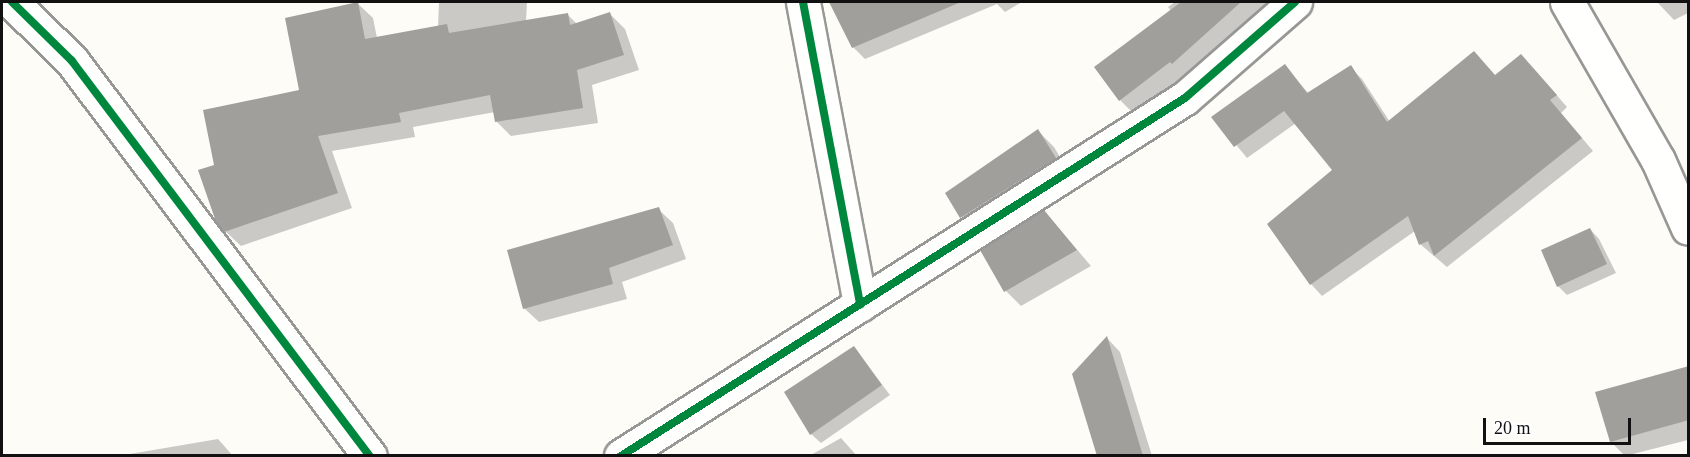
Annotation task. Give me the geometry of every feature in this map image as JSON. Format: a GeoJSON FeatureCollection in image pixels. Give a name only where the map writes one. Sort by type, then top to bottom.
{"type":"FeatureCollection","features":[{"type":"Feature","properties":{"kind":"street"},"geometry":{"type":"LineString","coordinates":[[12,2],[72,61],[370,456]]}},
{"type":"Feature","properties":{"kind":"street"},"geometry":{"type":"LineString","coordinates":[[803,2],[860,305]]}},
{"type":"Feature","properties":{"kind":"street"},"geometry":{"type":"LineString","coordinates":[[621,456],[1185,98],[1295,2]]}},
{"type":"Feature","properties":{"kind":"street"},"geometry":{"type":"LineString","coordinates":[[1567,2],[1658,160],[1689,228]]}},
{"type":"Feature","properties":{"kind":"building"},"geometry":{"type":"Polygon","coordinates":[[[358,2],[365,39],[447,24],[449,33],[568,13],[570,25],[610,12],[624,55],[577,70],[583,108],[495,122],[490,95],[399,113],[401,122],[318,136],[338,193],[224,232],[215,219],[198,170],[214,165],[203,110],[299,90],[285,18],[358,2]]]}},
{"type":"Feature","properties":{"kind":"building"},"geometry":{"type":"Polygon","coordinates":[[[829,2],[961,2],[852,48],[829,2]]]}},
{"type":"Feature","properties":{"kind":"building"},"geometry":{"type":"Polygon","coordinates":[[[1181,2],[1241,2],[1172,64],[1170,62],[1119,101],[1094,67],[1181,2]]]}},
{"type":"Feature","properties":{"kind":"building"},"geometry":{"type":"Polygon","coordinates":[[[1474,51],[1495,75],[1521,54],[1557,95],[1550,100],[1582,138],[1434,256],[1428,241],[1419,245],[1408,216],[1310,285],[1267,224],[1332,170],[1284,111],[1234,147],[1211,117],[1285,64],[1307,93],[1351,65],[1387,122],[1474,51]]]}},
{"type":"Feature","properties":{"kind":"building"},"geometry":{"type":"Polygon","coordinates":[[[1038,129],[1056,158],[960,218],[945,193],[1038,129]]]}},
{"type":"Feature","properties":{"kind":"building"},"geometry":{"type":"Polygon","coordinates":[[[659,207],[673,245],[609,268],[613,284],[523,309],[507,250],[659,207]]]}},
{"type":"Feature","properties":{"kind":"building"},"geometry":{"type":"Polygon","coordinates":[[[1044,210],[1077,250],[1004,292],[980,250],[1044,210]]]}},
{"type":"Feature","properties":{"kind":"building"},"geometry":{"type":"Polygon","coordinates":[[[1590,228],[1607,264],[1557,287],[1541,250],[1590,228]]]}},
{"type":"Feature","properties":{"kind":"building"},"geometry":{"type":"Polygon","coordinates":[[[1107,336],[1143,456],[1097,456],[1072,374],[1107,336]]]}},
{"type":"Feature","properties":{"kind":"building"},"geometry":{"type":"Polygon","coordinates":[[[854,346],[882,385],[810,435],[784,392],[854,346]]]}},
{"type":"Feature","properties":{"kind":"building"},"geometry":{"type":"Polygon","coordinates":[[[1689,366],[1689,420],[1610,442],[1595,392],[1689,366]]]}},
{"type":"Feature","properties":{"kind":"cycle path"},"geometry":{"type":"LineString","coordinates":[[12,2],[72,61],[370,456]]}},
{"type":"Feature","properties":{"kind":"cycle path"},"geometry":{"type":"LineString","coordinates":[[803,2],[860,305]]}},
{"type":"Feature","properties":{"kind":"cycle path"},"geometry":{"type":"LineString","coordinates":[[621,456],[1185,98],[1295,2]]}}]}
